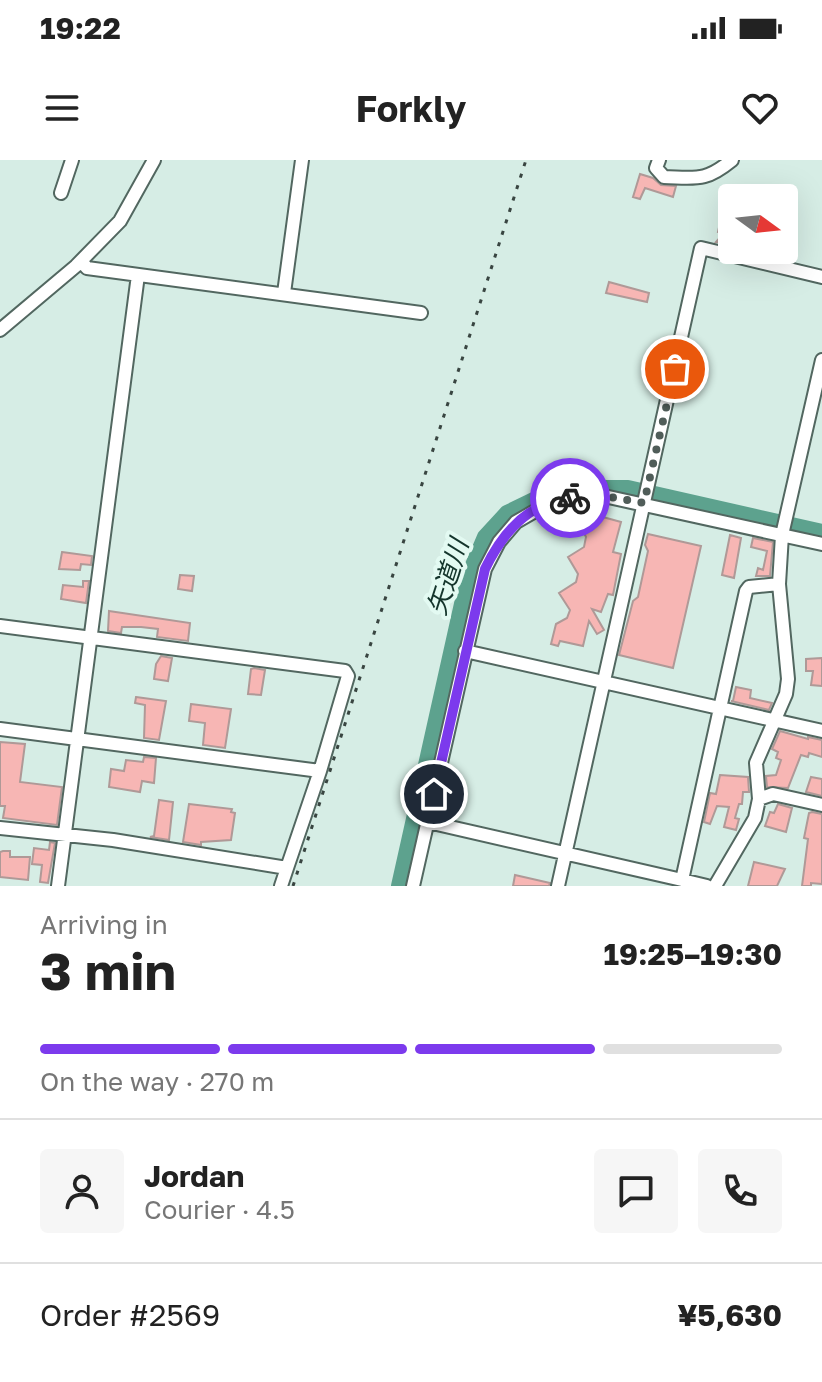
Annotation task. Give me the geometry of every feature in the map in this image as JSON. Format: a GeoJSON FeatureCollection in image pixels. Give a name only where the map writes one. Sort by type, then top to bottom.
{"type":"FeatureCollection","features":[{"type":"Feature","properties":{"kind":"street"},"geometry":{"type":"LineString","coordinates":[[61,193],[72,160]]}},
{"type":"Feature","properties":{"kind":"street"},"geometry":{"type":"LineString","coordinates":[[0,330],[79,263],[120,221],[154,160]]}},
{"type":"Feature","properties":{"kind":"street"},"geometry":{"type":"LineString","coordinates":[[284,293],[302,160]]}},
{"type":"Feature","properties":{"kind":"street"},"geometry":{"type":"LineString","coordinates":[[659,160],[656,168],[664,177],[703,179],[732,160]]}},
{"type":"Feature","properties":{"kind":"street"},"geometry":{"type":"LineString","coordinates":[[558,886],[701,248],[822,277]]}},
{"type":"Feature","properties":{"kind":"street"},"geometry":{"type":"LineString","coordinates":[[79,263],[87,268],[421,313]]}},
{"type":"Feature","properties":{"kind":"street"},"geometry":{"type":"LineString","coordinates":[[58,886],[138,275]]}},
{"type":"Feature","properties":{"kind":"street"},"geometry":{"type":"LineString","coordinates":[[715,886],[755,818],[759,799],[756,763],[786,694],[788,679],[779,584],[783,533],[822,360]]}},
{"type":"Feature","properties":{"kind":"street"},"geometry":{"type":"LineString","coordinates":[[413,886],[485,569],[499,542],[516,522],[559,499],[604,496],[644,501],[822,544]]}},
{"type":"Feature","properties":{"kind":"street"},"geometry":{"type":"LineString","coordinates":[[682,880],[746,591],[749,587],[779,584]]}},
{"type":"Feature","properties":{"kind":"street"},"geometry":{"type":"LineString","coordinates":[[0,626],[345,671],[348,676],[320,771],[281,886]]}},
{"type":"Feature","properties":{"kind":"street"},"geometry":{"type":"LineString","coordinates":[[465,651],[822,731]]}},
{"type":"Feature","properties":{"kind":"street"},"geometry":{"type":"LineString","coordinates":[[0,729],[320,771]]}},
{"type":"Feature","properties":{"kind":"street"},"geometry":{"type":"LineString","coordinates":[[759,799],[773,794],[822,805]]}},
{"type":"Feature","properties":{"kind":"street"},"geometry":{"type":"LineString","coordinates":[[428,822],[707,886]]}},
{"type":"Feature","properties":{"kind":"street"},"geometry":{"type":"LineString","coordinates":[[0,828],[113,840],[287,868]]}},
{"type":"Feature","properties":{"kind":"building"},"geometry":{"type":"Polygon","coordinates":[[[640,174],[653,178],[661,185],[676,186],[673,197],[645,188],[640,199],[633,197],[640,174]]]}},
{"type":"Feature","properties":{"kind":"building"},"geometry":{"type":"Polygon","coordinates":[[[609,282],[649,293],[647,302],[606,293],[609,282]]]}},
{"type":"Feature","properties":{"kind":"building"},"geometry":{"type":"Polygon","coordinates":[[[581,511],[621,522],[613,552],[621,554],[613,595],[608,594],[601,612],[592,609],[604,630],[597,634],[589,621],[583,646],[560,641],[558,646],[551,644],[556,624],[567,618],[570,610],[559,593],[576,582],[578,574],[568,557],[584,547],[586,537],[582,529],[577,528],[581,511]]]}},
{"type":"Feature","properties":{"kind":"building"},"geometry":{"type":"Polygon","coordinates":[[[648,534],[701,546],[673,668],[619,655],[633,601],[638,597],[648,551],[645,545],[648,534]]]}},
{"type":"Feature","properties":{"kind":"building"},"geometry":{"type":"Polygon","coordinates":[[[730,535],[741,538],[734,578],[722,575],[730,535]]]}},
{"type":"Feature","properties":{"kind":"building"},"geometry":{"type":"Polygon","coordinates":[[[753,538],[773,542],[770,576],[756,576],[758,568],[763,570],[767,551],[751,547],[753,538]]]}},
{"type":"Feature","properties":{"kind":"building"},"geometry":{"type":"Polygon","coordinates":[[[62,552],[92,556],[91,565],[81,564],[80,570],[59,569],[62,552]]]}},
{"type":"Feature","properties":{"kind":"building"},"geometry":{"type":"Polygon","coordinates":[[[180,575],[194,576],[192,591],[178,589],[180,575]]]}},
{"type":"Feature","properties":{"kind":"building"},"geometry":{"type":"Polygon","coordinates":[[[83,581],[89,581],[86,603],[61,599],[63,585],[83,587],[83,581]]]}},
{"type":"Feature","properties":{"kind":"building"},"geometry":{"type":"Polygon","coordinates":[[[109,611],[190,623],[188,641],[157,637],[158,629],[122,627],[121,633],[108,631],[109,611]]]}},
{"type":"Feature","properties":{"kind":"building"},"geometry":{"type":"Polygon","coordinates":[[[161,656],[172,658],[168,681],[154,679],[156,664],[161,656]]]}},
{"type":"Feature","properties":{"kind":"building"},"geometry":{"type":"Polygon","coordinates":[[[822,658],[822,686],[811,685],[813,671],[806,671],[806,659],[822,658]]]}},
{"type":"Feature","properties":{"kind":"building"},"geometry":{"type":"Polygon","coordinates":[[[251,669],[265,670],[261,695],[248,694],[251,669]]]}},
{"type":"Feature","properties":{"kind":"building"},"geometry":{"type":"Polygon","coordinates":[[[736,687],[751,690],[750,698],[772,703],[769,710],[731,701],[736,687]]]}},
{"type":"Feature","properties":{"kind":"building"},"geometry":{"type":"Polygon","coordinates":[[[136,697],[166,701],[159,740],[144,738],[145,705],[135,703],[136,697]]]}},
{"type":"Feature","properties":{"kind":"building"},"geometry":{"type":"Polygon","coordinates":[[[191,704],[231,709],[225,748],[203,745],[205,723],[189,721],[191,704]]]}},
{"type":"Feature","properties":{"kind":"building"},"geometry":{"type":"Polygon","coordinates":[[[780,731],[822,740],[822,757],[809,753],[808,757],[801,755],[788,788],[767,787],[766,776],[776,775],[781,760],[776,758],[778,752],[772,749],[780,731]]]}},
{"type":"Feature","properties":{"kind":"building"},"geometry":{"type":"Polygon","coordinates":[[[0,742],[25,744],[20,782],[62,787],[57,825],[3,818],[5,806],[0,806],[0,742]]]}},
{"type":"Feature","properties":{"kind":"building"},"geometry":{"type":"Polygon","coordinates":[[[144,757],[156,758],[154,783],[142,781],[140,792],[109,787],[111,769],[124,771],[126,760],[143,762],[144,757]]]}},
{"type":"Feature","properties":{"kind":"building"},"geometry":{"type":"Polygon","coordinates":[[[720,775],[748,777],[749,792],[743,792],[742,804],[739,804],[735,818],[739,819],[736,830],[724,827],[729,807],[717,806],[710,824],[704,822],[710,793],[716,794],[720,775]]]}},
{"type":"Feature","properties":{"kind":"building"},"geometry":{"type":"Polygon","coordinates":[[[811,777],[822,779],[822,796],[806,792],[811,777]]]}},
{"type":"Feature","properties":{"kind":"building"},"geometry":{"type":"Polygon","coordinates":[[[159,800],[173,802],[169,840],[150,837],[154,836],[159,800]]]}},
{"type":"Feature","properties":{"kind":"building"},"geometry":{"type":"Polygon","coordinates":[[[189,804],[232,809],[231,812],[235,813],[231,840],[201,842],[201,845],[183,842],[189,804]]]}},
{"type":"Feature","properties":{"kind":"building"},"geometry":{"type":"Polygon","coordinates":[[[778,804],[792,808],[786,832],[765,826],[770,812],[774,813],[778,804]]]}},
{"type":"Feature","properties":{"kind":"building"},"geometry":{"type":"Polygon","coordinates":[[[809,813],[822,814],[822,884],[802,886],[808,839],[804,838],[809,813]]]}},
{"type":"Feature","properties":{"kind":"building"},"geometry":{"type":"Polygon","coordinates":[[[50,842],[55,843],[48,883],[40,882],[42,865],[32,864],[34,848],[49,850],[50,842]]]}},
{"type":"Feature","properties":{"kind":"building"},"geometry":{"type":"Polygon","coordinates":[[[10,851],[10,857],[30,857],[28,880],[0,877],[0,852],[10,851]]]}},
{"type":"Feature","properties":{"kind":"building"},"geometry":{"type":"Polygon","coordinates":[[[754,862],[785,869],[777,886],[748,886],[754,862]]]}},
{"type":"Feature","properties":{"kind":"building"},"geometry":{"type":"Polygon","coordinates":[[[515,875],[550,883],[549,886],[513,886],[515,875]]]}},
{"type":"Feature","properties":{"kind":"waterway","name":"矢道川"},"geometry":{"type":"LineString","coordinates":[[399,886],[468,577],[485,537],[507,513],[540,497],[579,488],[628,488],[822,532]]}},
{"type":"Feature","properties":{"kind":"railway"},"geometry":{"type":"LineString","coordinates":[[293,886],[526,160]]}},
{"type":"Feature","properties":{"kind":"way so far"},"geometry":{"type":"LineString","coordinates":[[570,498],[604,496],[644,503],[675,369]]}},
{"type":"Feature","properties":{"kind":"route"},"geometry":{"type":"LineString","coordinates":[[434,794],[485,569],[499,542],[516,522],[559,499],[570,498]]}}]}
